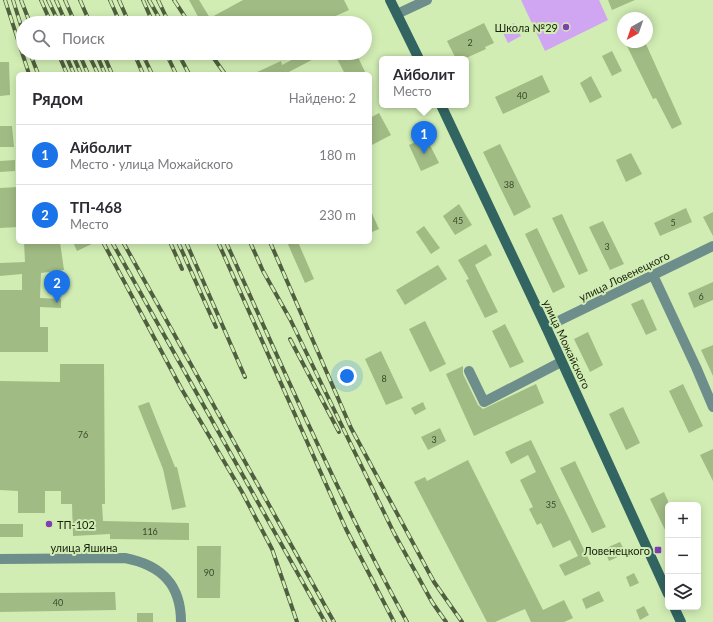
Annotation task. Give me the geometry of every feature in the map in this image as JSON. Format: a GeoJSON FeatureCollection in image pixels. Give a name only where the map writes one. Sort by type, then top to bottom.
{"type":"FeatureCollection","features":[{"type":"Feature","properties":{"kind":"main road"},"geometry":{"type":"LineString","coordinates":[[390,0],[418,56]]}},
{"type":"Feature","properties":{"kind":"main road","name":"улица Можайского"},"geometry":{"type":"LineString","coordinates":[[442,108],[546,327],[665,587]]}},
{"type":"Feature","properties":{"kind":"main road"},"geometry":{"type":"LineString","coordinates":[[675,610],[681,622]]}},
{"type":"Feature","properties":{"kind":"street"},"geometry":{"type":"LineString","coordinates":[[397,14],[427,0]]}},
{"type":"Feature","properties":{"kind":"street","name":"улица Ловенецкого"},"geometry":{"type":"LineString","coordinates":[[546,327],[713,246]]}},
{"type":"Feature","properties":{"kind":"street"},"geometry":{"type":"LineString","coordinates":[[653,275],[713,407]]}},
{"type":"Feature","properties":{"kind":"street"},"geometry":{"type":"LineString","coordinates":[[469,371],[484,402],[561,362]]}},
{"type":"Feature","properties":{"kind":"street","name":"улица Яшина"},"geometry":{"type":"LineString","coordinates":[[0,559],[125,558],[141,561],[164,575],[173,586],[178,599],[181,622]]}},
{"type":"Feature","properties":{"kind":"shaded area","name":"Школа №29"},"geometry":{"type":"Polygon","coordinates":[[[521,0],[599,0],[608,20],[545,51],[521,0]]]}},
{"type":"Feature","properties":{"kind":"shaded area"},"geometry":{"type":"Polygon","coordinates":[[[514,23],[521,36],[508,43],[501,29],[514,23]]]}},
{"type":"Feature","properties":{"kind":"building"},"geometry":{"type":"Polygon","coordinates":[[[189,0],[199,0],[209,16],[198,16],[189,0]]]}},
{"type":"Feature","properties":{"kind":"building"},"geometry":{"type":"Polygon","coordinates":[[[243,0],[344,0],[349,10],[336,16],[214,16],[243,0]]]}},
{"type":"Feature","properties":{"kind":"building"},"geometry":{"type":"Polygon","coordinates":[[[608,0],[635,0],[612,10],[608,0]]]}},
{"type":"Feature","properties":{"kind":"building"},"geometry":{"type":"Polygon","coordinates":[[[484,23],[494,43],[485,47],[486,49],[469,57],[454,56],[447,41],[484,23]]]}},
{"type":"Feature","properties":{"kind":"building"},"geometry":{"type":"Polygon","coordinates":[[[628,48],[648,48],[682,124],[672,129],[656,98],[653,99],[628,48]]]}},
{"type":"Feature","properties":{"kind":"building"},"geometry":{"type":"Polygon","coordinates":[[[612,51],[622,71],[612,76],[602,56],[612,51]]]}},
{"type":"Feature","properties":{"kind":"building"},"geometry":{"type":"Polygon","coordinates":[[[292,60],[312,60],[289,72],[257,72],[281,61],[282,65],[292,60]]]}},
{"type":"Feature","properties":{"kind":"building"},"geometry":{"type":"Polygon","coordinates":[[[338,60],[359,60],[365,72],[344,72],[338,60]]]}},
{"type":"Feature","properties":{"kind":"building"},"geometry":{"type":"Polygon","coordinates":[[[0,62],[9,62],[10,95],[0,96],[0,62]]]}},
{"type":"Feature","properties":{"kind":"building"},"geometry":{"type":"Polygon","coordinates":[[[542,75],[550,92],[503,114],[495,97],[542,75]]]}},
{"type":"Feature","properties":{"kind":"building"},"geometry":{"type":"Polygon","coordinates":[[[591,76],[602,97],[590,103],[580,83],[591,76]]]}},
{"type":"Feature","properties":{"kind":"building"},"geometry":{"type":"Polygon","coordinates":[[[379,113],[391,135],[372,145],[372,117],[379,113]]]}},
{"type":"Feature","properties":{"kind":"building"},"geometry":{"type":"Polygon","coordinates":[[[0,126],[12,126],[14,147],[0,147],[0,126]]]}},
{"type":"Feature","properties":{"kind":"building"},"geometry":{"type":"Polygon","coordinates":[[[426,137],[439,163],[421,171],[409,145],[426,137]]]}},
{"type":"Feature","properties":{"kind":"building"},"geometry":{"type":"Polygon","coordinates":[[[500,144],[531,207],[514,216],[483,152],[500,144]]]}},
{"type":"Feature","properties":{"kind":"building"},"geometry":{"type":"Polygon","coordinates":[[[631,153],[642,174],[626,182],[616,160],[631,153]]]}},
{"type":"Feature","properties":{"kind":"building"},"geometry":{"type":"Polygon","coordinates":[[[15,160],[15,171],[0,172],[0,161],[15,160]]]}},
{"type":"Feature","properties":{"kind":"building"},"geometry":{"type":"Polygon","coordinates":[[[16,187],[16,227],[0,228],[0,188],[16,187]]]}},
{"type":"Feature","properties":{"kind":"building"},"geometry":{"type":"Polygon","coordinates":[[[459,204],[472,225],[455,235],[443,216],[459,204]]]}},
{"type":"Feature","properties":{"kind":"building"},"geometry":{"type":"Polygon","coordinates":[[[686,208],[692,222],[660,236],[654,223],[686,208]]]}},
{"type":"Feature","properties":{"kind":"building"},"geometry":{"type":"Polygon","coordinates":[[[713,212],[713,236],[703,217],[713,212]]]}},
{"type":"Feature","properties":{"kind":"building"},"geometry":{"type":"Polygon","coordinates":[[[372,213],[379,229],[372,232],[372,213]]]}},
{"type":"Feature","properties":{"kind":"building"},"geometry":{"type":"Polygon","coordinates":[[[562,214],[588,271],[579,275],[552,218],[562,214]]]}},
{"type":"Feature","properties":{"kind":"building"},"geometry":{"type":"Polygon","coordinates":[[[603,221],[624,264],[610,270],[589,227],[603,221]]]}},
{"type":"Feature","properties":{"kind":"building"},"geometry":{"type":"Polygon","coordinates":[[[424,226],[440,248],[431,254],[416,232],[424,226]]]}},
{"type":"Feature","properties":{"kind":"building"},"geometry":{"type":"Polygon","coordinates":[[[537,228],[565,287],[553,293],[525,234],[537,228]]]}},
{"type":"Feature","properties":{"kind":"building"},"geometry":{"type":"Polygon","coordinates":[[[24,244],[60,244],[64,270],[41,273],[40,298],[61,299],[61,308],[40,307],[40,327],[48,327],[48,352],[0,352],[0,290],[22,290],[22,274],[0,276],[0,263],[25,262],[24,244]]]}},
{"type":"Feature","properties":{"kind":"building"},"geometry":{"type":"Polygon","coordinates":[[[74,244],[92,244],[77,251],[74,244]]]}},
{"type":"Feature","properties":{"kind":"building"},"geometry":{"type":"Polygon","coordinates":[[[288,244],[299,244],[314,279],[305,283],[288,244]]]}},
{"type":"Feature","properties":{"kind":"building"},"geometry":{"type":"Polygon","coordinates":[[[486,244],[492,255],[475,265],[498,312],[485,318],[466,280],[469,279],[458,260],[486,244]]]}},
{"type":"Feature","properties":{"kind":"building"},"geometry":{"type":"Polygon","coordinates":[[[438,265],[447,279],[405,305],[396,290],[438,265]]]}},
{"type":"Feature","properties":{"kind":"building"},"geometry":{"type":"Polygon","coordinates":[[[713,282],[713,300],[694,308],[688,293],[713,282]]]}},
{"type":"Feature","properties":{"kind":"building"},"geometry":{"type":"Polygon","coordinates":[[[643,299],[657,330],[646,335],[631,304],[643,299]]]}},
{"type":"Feature","properties":{"kind":"building"},"geometry":{"type":"Polygon","coordinates":[[[425,321],[446,364],[430,372],[409,329],[425,321]]]}},
{"type":"Feature","properties":{"kind":"building"},"geometry":{"type":"Polygon","coordinates":[[[505,324],[524,362],[510,368],[492,331],[505,324]]]}},
{"type":"Feature","properties":{"kind":"building"},"geometry":{"type":"Polygon","coordinates":[[[588,332],[603,365],[590,372],[574,339],[588,332]]]}},
{"type":"Feature","properties":{"kind":"building"},"geometry":{"type":"Polygon","coordinates":[[[713,345],[713,376],[701,350],[713,345]]]}},
{"type":"Feature","properties":{"kind":"building"},"geometry":{"type":"Polygon","coordinates":[[[381,351],[403,398],[386,405],[365,359],[381,351]]]}},
{"type":"Feature","properties":{"kind":"building"},"geometry":{"type":"Polygon","coordinates":[[[60,364],[104,364],[105,504],[102,504],[103,521],[189,523],[189,540],[110,539],[110,534],[73,536],[72,504],[61,504],[61,491],[45,491],[45,513],[18,513],[18,491],[0,490],[0,381],[60,382],[60,364]]]}},
{"type":"Feature","properties":{"kind":"building"},"geometry":{"type":"Polygon","coordinates":[[[463,366],[463,374],[478,405],[483,409],[536,384],[544,403],[474,436],[446,374],[463,366]]]}},
{"type":"Feature","properties":{"kind":"building"},"geometry":{"type":"Polygon","coordinates":[[[683,384],[703,426],[689,433],[669,391],[683,384]]]}},
{"type":"Feature","properties":{"kind":"building"},"geometry":{"type":"Polygon","coordinates":[[[149,402],[175,467],[177,467],[186,507],[172,510],[163,469],[138,406],[149,402]]]}},
{"type":"Feature","properties":{"kind":"building"},"geometry":{"type":"Polygon","coordinates":[[[423,402],[426,409],[415,415],[411,408],[423,402]]]}},
{"type":"Feature","properties":{"kind":"building"},"geometry":{"type":"Polygon","coordinates":[[[623,407],[640,443],[626,450],[609,414],[623,407]]]}},
{"type":"Feature","properties":{"kind":"building"},"geometry":{"type":"Polygon","coordinates":[[[440,428],[446,441],[428,450],[421,437],[440,428]]]}},
{"type":"Feature","properties":{"kind":"building"},"geometry":{"type":"Polygon","coordinates":[[[531,440],[591,564],[565,576],[559,565],[578,556],[570,540],[553,548],[541,523],[537,525],[529,509],[533,507],[520,480],[536,472],[528,455],[511,464],[505,452],[531,440]]]}},
{"type":"Feature","properties":{"kind":"building"},"geometry":{"type":"Polygon","coordinates":[[[713,449],[713,481],[700,455],[713,449]]]}},
{"type":"Feature","properties":{"kind":"building"},"geometry":{"type":"Polygon","coordinates":[[[468,460],[543,610],[564,600],[573,618],[564,622],[531,622],[525,609],[495,622],[487,622],[414,482],[425,477],[427,481],[468,460]]]}},
{"type":"Feature","properties":{"kind":"building"},"geometry":{"type":"Polygon","coordinates":[[[575,461],[606,527],[592,533],[560,468],[575,461]]]}},
{"type":"Feature","properties":{"kind":"building"},"geometry":{"type":"Polygon","coordinates":[[[664,492],[668,501],[665,502],[665,530],[650,499],[664,492]]]}},
{"type":"Feature","properties":{"kind":"building"},"geometry":{"type":"Polygon","coordinates":[[[0,524],[23,524],[23,537],[0,537],[0,524]]]}},
{"type":"Feature","properties":{"kind":"building"},"geometry":{"type":"Polygon","coordinates":[[[620,542],[626,553],[609,561],[604,549],[620,542]]]}},
{"type":"Feature","properties":{"kind":"building"},"geometry":{"type":"Polygon","coordinates":[[[197,546],[221,546],[220,598],[197,598],[197,546]]]}},
{"type":"Feature","properties":{"kind":"building"},"geometry":{"type":"Polygon","coordinates":[[[634,573],[639,583],[630,587],[626,577],[634,573]]]}},
{"type":"Feature","properties":{"kind":"building"},"geometry":{"type":"Polygon","coordinates":[[[599,591],[604,601],[586,609],[582,599],[599,591]]]}},
{"type":"Feature","properties":{"kind":"building"},"geometry":{"type":"Polygon","coordinates":[[[115,592],[116,610],[0,612],[0,593],[115,592]]]}},
{"type":"Feature","properties":{"kind":"building"},"geometry":{"type":"Polygon","coordinates":[[[644,606],[649,615],[640,620],[636,610],[644,606]]]}},
{"type":"Feature","properties":{"kind":"building"},"geometry":{"type":"Polygon","coordinates":[[[137,613],[153,613],[153,622],[137,622],[137,613]]]}},
{"type":"Feature","properties":{"kind":"railway"},"geometry":{"type":"LineString","coordinates":[[5,0],[16,34]]}},
{"type":"Feature","properties":{"kind":"railway"},"geometry":{"type":"LineString","coordinates":[[13,0],[18,16]]}},
{"type":"Feature","properties":{"kind":"railway"},"geometry":{"type":"LineString","coordinates":[[21,0],[27,16]]}},
{"type":"Feature","properties":{"kind":"railway"},"geometry":{"type":"LineString","coordinates":[[41,0],[48,16]]}},
{"type":"Feature","properties":{"kind":"railway"},"geometry":{"type":"LineString","coordinates":[[48,0],[56,16]]}},
{"type":"Feature","properties":{"kind":"railway"},"geometry":{"type":"LineString","coordinates":[[56,0],[63,16]]}},
{"type":"Feature","properties":{"kind":"railway"},"geometry":{"type":"LineString","coordinates":[[65,0],[72,16]]}},
{"type":"Feature","properties":{"kind":"railway"},"geometry":{"type":"LineString","coordinates":[[80,0],[87,16]]}},
{"type":"Feature","properties":{"kind":"railway"},"geometry":{"type":"LineString","coordinates":[[110,0],[117,16]]}},
{"type":"Feature","properties":{"kind":"railway"},"geometry":{"type":"LineString","coordinates":[[119,0],[126,16]]}},
{"type":"Feature","properties":{"kind":"railway"},"geometry":{"type":"LineString","coordinates":[[143,0],[150,16]]}},
{"type":"Feature","properties":{"kind":"railway"},"geometry":{"type":"LineString","coordinates":[[149,0],[158,16]]}},
{"type":"Feature","properties":{"kind":"railway"},"geometry":{"type":"LineString","coordinates":[[158,0],[166,16]]}},
{"type":"Feature","properties":{"kind":"railway"},"geometry":{"type":"LineString","coordinates":[[174,0],[184,16]]}},
{"type":"Feature","properties":{"kind":"railway"},"geometry":{"type":"LineString","coordinates":[[24,60],[28,72]]}},
{"type":"Feature","properties":{"kind":"railway"},"geometry":{"type":"LineString","coordinates":[[33,60],[37,72]]}},
{"type":"Feature","properties":{"kind":"railway"},"geometry":{"type":"LineString","coordinates":[[61,60],[66,72]]}},
{"type":"Feature","properties":{"kind":"railway"},"geometry":{"type":"LineString","coordinates":[[68,60],[73,72]]}},
{"type":"Feature","properties":{"kind":"railway"},"geometry":{"type":"LineString","coordinates":[[75,60],[80,72]]}},
{"type":"Feature","properties":{"kind":"railway"},"geometry":{"type":"LineString","coordinates":[[82,60],[87,72]]}},
{"type":"Feature","properties":{"kind":"railway"},"geometry":{"type":"LineString","coordinates":[[91,60],[97,72]]}},
{"type":"Feature","properties":{"kind":"railway"},"geometry":{"type":"LineString","coordinates":[[99,60],[104,72]]}},
{"type":"Feature","properties":{"kind":"railway"},"geometry":{"type":"LineString","coordinates":[[106,60],[111,72]]}},
{"type":"Feature","properties":{"kind":"railway"},"geometry":{"type":"LineString","coordinates":[[137,60],[142,72]]}},
{"type":"Feature","properties":{"kind":"railway"},"geometry":{"type":"LineString","coordinates":[[145,60],[151,72]]}},
{"type":"Feature","properties":{"kind":"railway"},"geometry":{"type":"LineString","coordinates":[[169,60],[175,72]]}},
{"type":"Feature","properties":{"kind":"railway"},"geometry":{"type":"LineString","coordinates":[[182,60],[188,72]]}},
{"type":"Feature","properties":{"kind":"railway"},"geometry":{"type":"LineString","coordinates":[[215,60],[224,72]]}},
{"type":"Feature","properties":{"kind":"railway"},"geometry":{"type":"LineString","coordinates":[[104,244],[181,388],[242,492],[272,549],[297,622]]}},
{"type":"Feature","properties":{"kind":"railway"},"geometry":{"type":"LineString","coordinates":[[113,244],[325,622]]}},
{"type":"Feature","properties":{"kind":"railway"},"geometry":{"type":"LineString","coordinates":[[124,244],[334,622]]}},
{"type":"Feature","properties":{"kind":"railway"},"geometry":{"type":"LineString","coordinates":[[171,244],[182,269]]}},
{"type":"Feature","properties":{"kind":"railway"},"geometry":{"type":"LineString","coordinates":[[179,244],[216,327]]}},
{"type":"Feature","properties":{"kind":"railway"},"geometry":{"type":"LineString","coordinates":[[187,244],[245,377]]}},
{"type":"Feature","properties":{"kind":"railway"},"geometry":{"type":"LineString","coordinates":[[219,244],[346,529],[394,622]]}},
{"type":"Feature","properties":{"kind":"railway"},"geometry":{"type":"LineString","coordinates":[[227,244],[335,481],[407,622]]}},
{"type":"Feature","properties":{"kind":"railway"},"geometry":{"type":"LineString","coordinates":[[251,244],[263,271],[290,319],[394,533],[432,602],[446,622]]}},
{"type":"Feature","properties":{"kind":"railway"},"geometry":{"type":"LineString","coordinates":[[271,244],[351,428],[434,582],[462,622]]}},
{"type":"Feature","properties":{"kind":"railway"},"geometry":{"type":"LineString","coordinates":[[290,339],[339,432]]}},
{"type":"Feature","properties":{"kind":"place","name":"Школа №29"},"geometry":{"type":"Point","coordinates":[566,27]}},
{"type":"Feature","properties":{"kind":"place","name":"Айболит"},"geometry":{"type":"Point","coordinates":[424,154]}},
{"type":"Feature","properties":{"kind":"place","name":"ТП-468"},"geometry":{"type":"Point","coordinates":[57,303]}},
{"type":"Feature","properties":{"kind":"place","name":"ТП-102"},"geometry":{"type":"Point","coordinates":[49,524]}},
{"type":"Feature","properties":{"kind":"place","name":"Ловенецкого"},"geometry":{"type":"Point","coordinates":[658,550]}}]}
